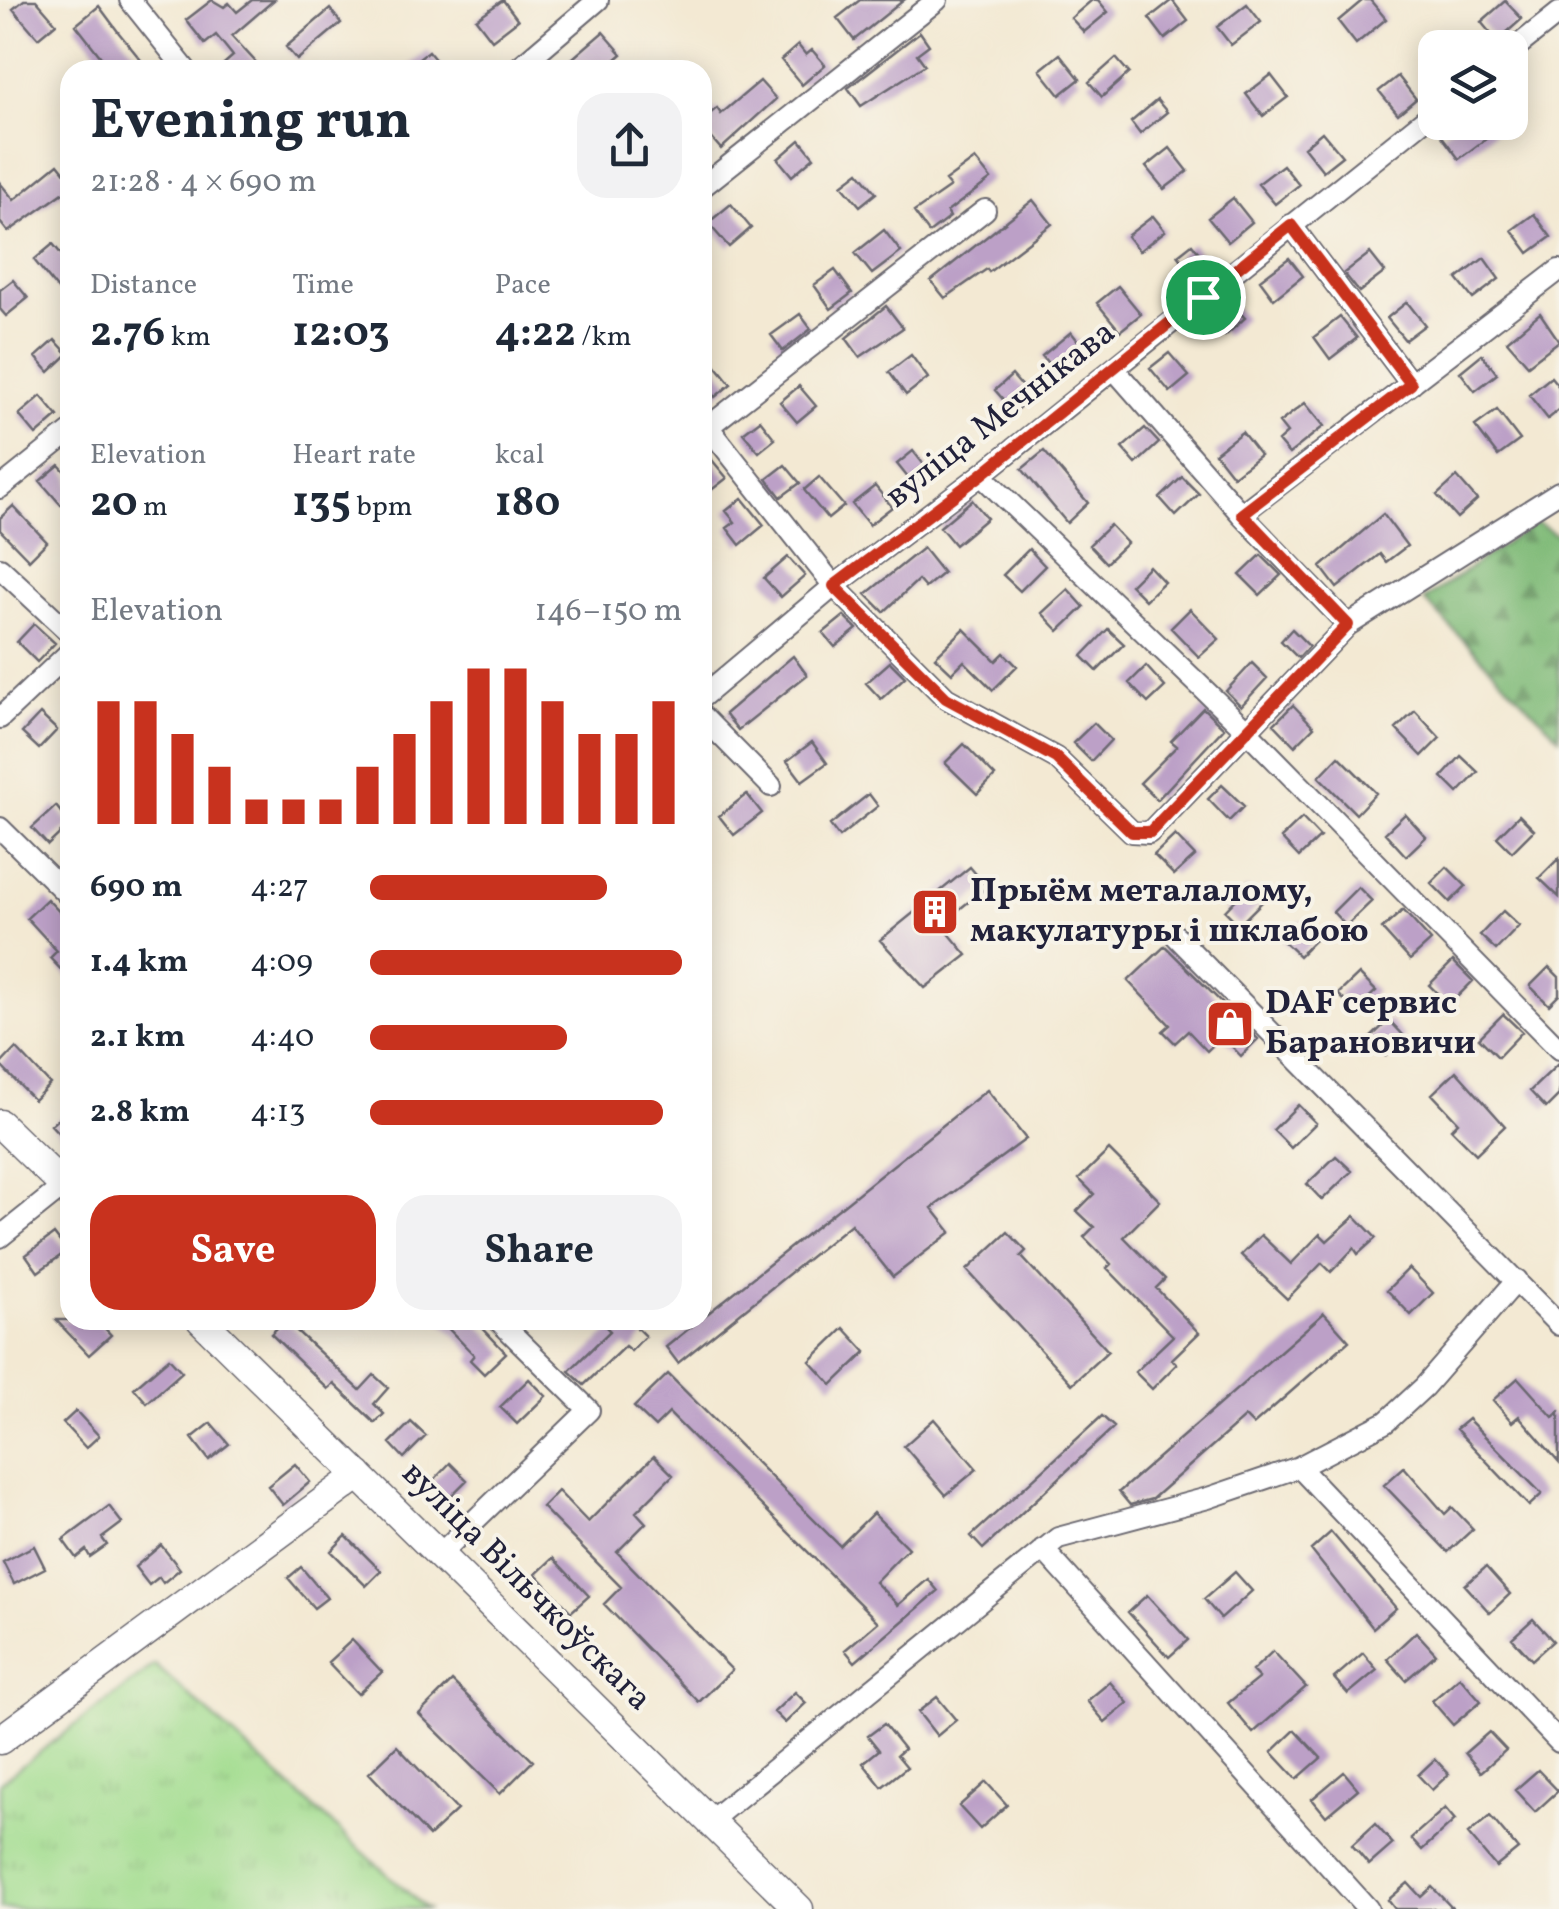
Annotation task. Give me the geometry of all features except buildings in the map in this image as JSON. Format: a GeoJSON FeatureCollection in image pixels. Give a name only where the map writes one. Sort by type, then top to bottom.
{"type":"FeatureCollection","features":[{"type":"Feature","properties":{"kind":"main road"},"geometry":{"type":"LineString","coordinates":[[0,1124],[60,1180]]}},
{"type":"Feature","properties":{"kind":"main road","name":"вуліца Вільчкоўскага"},"geometry":{"type":"LineString","coordinates":[[211,1330],[799,1909]]}},
{"type":"Feature","properties":{"kind":"main road"},"geometry":{"type":"LineString","coordinates":[[0,1740],[360,1475]]}},
{"type":"Feature","properties":{"kind":"street"},"geometry":{"type":"LineString","coordinates":[[130,0],[178,60]]}},
{"type":"Feature","properties":{"kind":"street"},"geometry":{"type":"LineString","coordinates":[[528,60],[598,0]]}},
{"type":"Feature","properties":{"kind":"street"},"geometry":{"type":"LineString","coordinates":[[712,179],[937,0]]}},
{"type":"Feature","properties":{"kind":"street"},"geometry":{"type":"LineString","coordinates":[[1528,38],[1559,14]]}},
{"type":"Feature","properties":{"kind":"street","name":"вуліца Мечнікава"},"geometry":{"type":"LineString","coordinates":[[712,689],[834,586],[981,475],[1418,124]]}},
{"type":"Feature","properties":{"kind":"street"},"geometry":{"type":"LineString","coordinates":[[712,418],[986,210]]}},
{"type":"Feature","properties":{"kind":"street"},"geometry":{"type":"LineString","coordinates":[[1291,225],[1411,384]]}},
{"type":"Feature","properties":{"kind":"street"},"geometry":{"type":"LineString","coordinates":[[1242,514],[1559,270]]}},
{"type":"Feature","properties":{"kind":"street"},"geometry":{"type":"LineString","coordinates":[[1114,369],[1242,514],[1348,625]]}},
{"type":"Feature","properties":{"kind":"street"},"geometry":{"type":"LineString","coordinates":[[712,432],[834,586],[946,698],[1056,758],[1132,832],[1150,832],[1348,625],[1559,492]]}},
{"type":"Feature","properties":{"kind":"street"},"geometry":{"type":"LineString","coordinates":[[0,488],[60,440]]}},
{"type":"Feature","properties":{"kind":"street"},"geometry":{"type":"LineString","coordinates":[[981,475],[1247,731],[1559,1049]]}},
{"type":"Feature","properties":{"kind":"street"},"geometry":{"type":"LineString","coordinates":[[0,568],[60,624]]}},
{"type":"Feature","properties":{"kind":"street"},"geometry":{"type":"LineString","coordinates":[[0,718],[60,661]]}},
{"type":"Feature","properties":{"kind":"street"},"geometry":{"type":"LineString","coordinates":[[712,726],[771,786]]}},
{"type":"Feature","properties":{"kind":"street"},"geometry":{"type":"LineString","coordinates":[[0,828],[60,888]]}},
{"type":"Feature","properties":{"kind":"street"},"geometry":{"type":"LineString","coordinates":[[1176,936],[1559,1325]]}},
{"type":"Feature","properties":{"kind":"street"},"geometry":{"type":"LineString","coordinates":[[0,1236],[60,1193]]}},
{"type":"Feature","properties":{"kind":"street"},"geometry":{"type":"LineString","coordinates":[[710,1821],[1058,1538],[1208,1498],[1299,1467],[1386,1422],[1424,1387],[1517,1280]]}},
{"type":"Feature","properties":{"kind":"street"},"geometry":{"type":"LineString","coordinates":[[440,1554],[589,1410],[508,1330]]}},
{"type":"Feature","properties":{"kind":"street"},"geometry":{"type":"LineString","coordinates":[[1299,1467],[1559,1742]]}},
{"type":"Feature","properties":{"kind":"street"},"geometry":{"type":"LineString","coordinates":[[1042,1549],[1368,1909]]}},
{"type":"Feature","properties":{"kind":"green space"},"geometry":{"type":"Polygon","coordinates":[[[1536,522],[1559,536],[1559,737],[1424,600],[1536,522]]]}},
{"type":"Feature","properties":{"kind":"green space"},"geometry":{"type":"Polygon","coordinates":[[[155,1665],[427,1909],[0,1909],[0,1782],[155,1665]]]}},
{"type":"Feature","properties":{"kind":"place","name":"Прыём металалому, макулатуры і шклабою"},"geometry":{"type":"Point","coordinates":[935,912]}},
{"type":"Feature","properties":{"kind":"place","name":"DAF сервис Барановичи"},"geometry":{"type":"Point","coordinates":[1230,1024]}},
{"type":"Feature","properties":{"kind":"route"},"geometry":{"type":"LineString","coordinates":[[1291,225],[1411,384],[1242,514],[1348,625],[1150,832],[1132,832],[1056,758],[946,698],[834,586],[981,475],[1203,297],[1291,225]]}}]}
